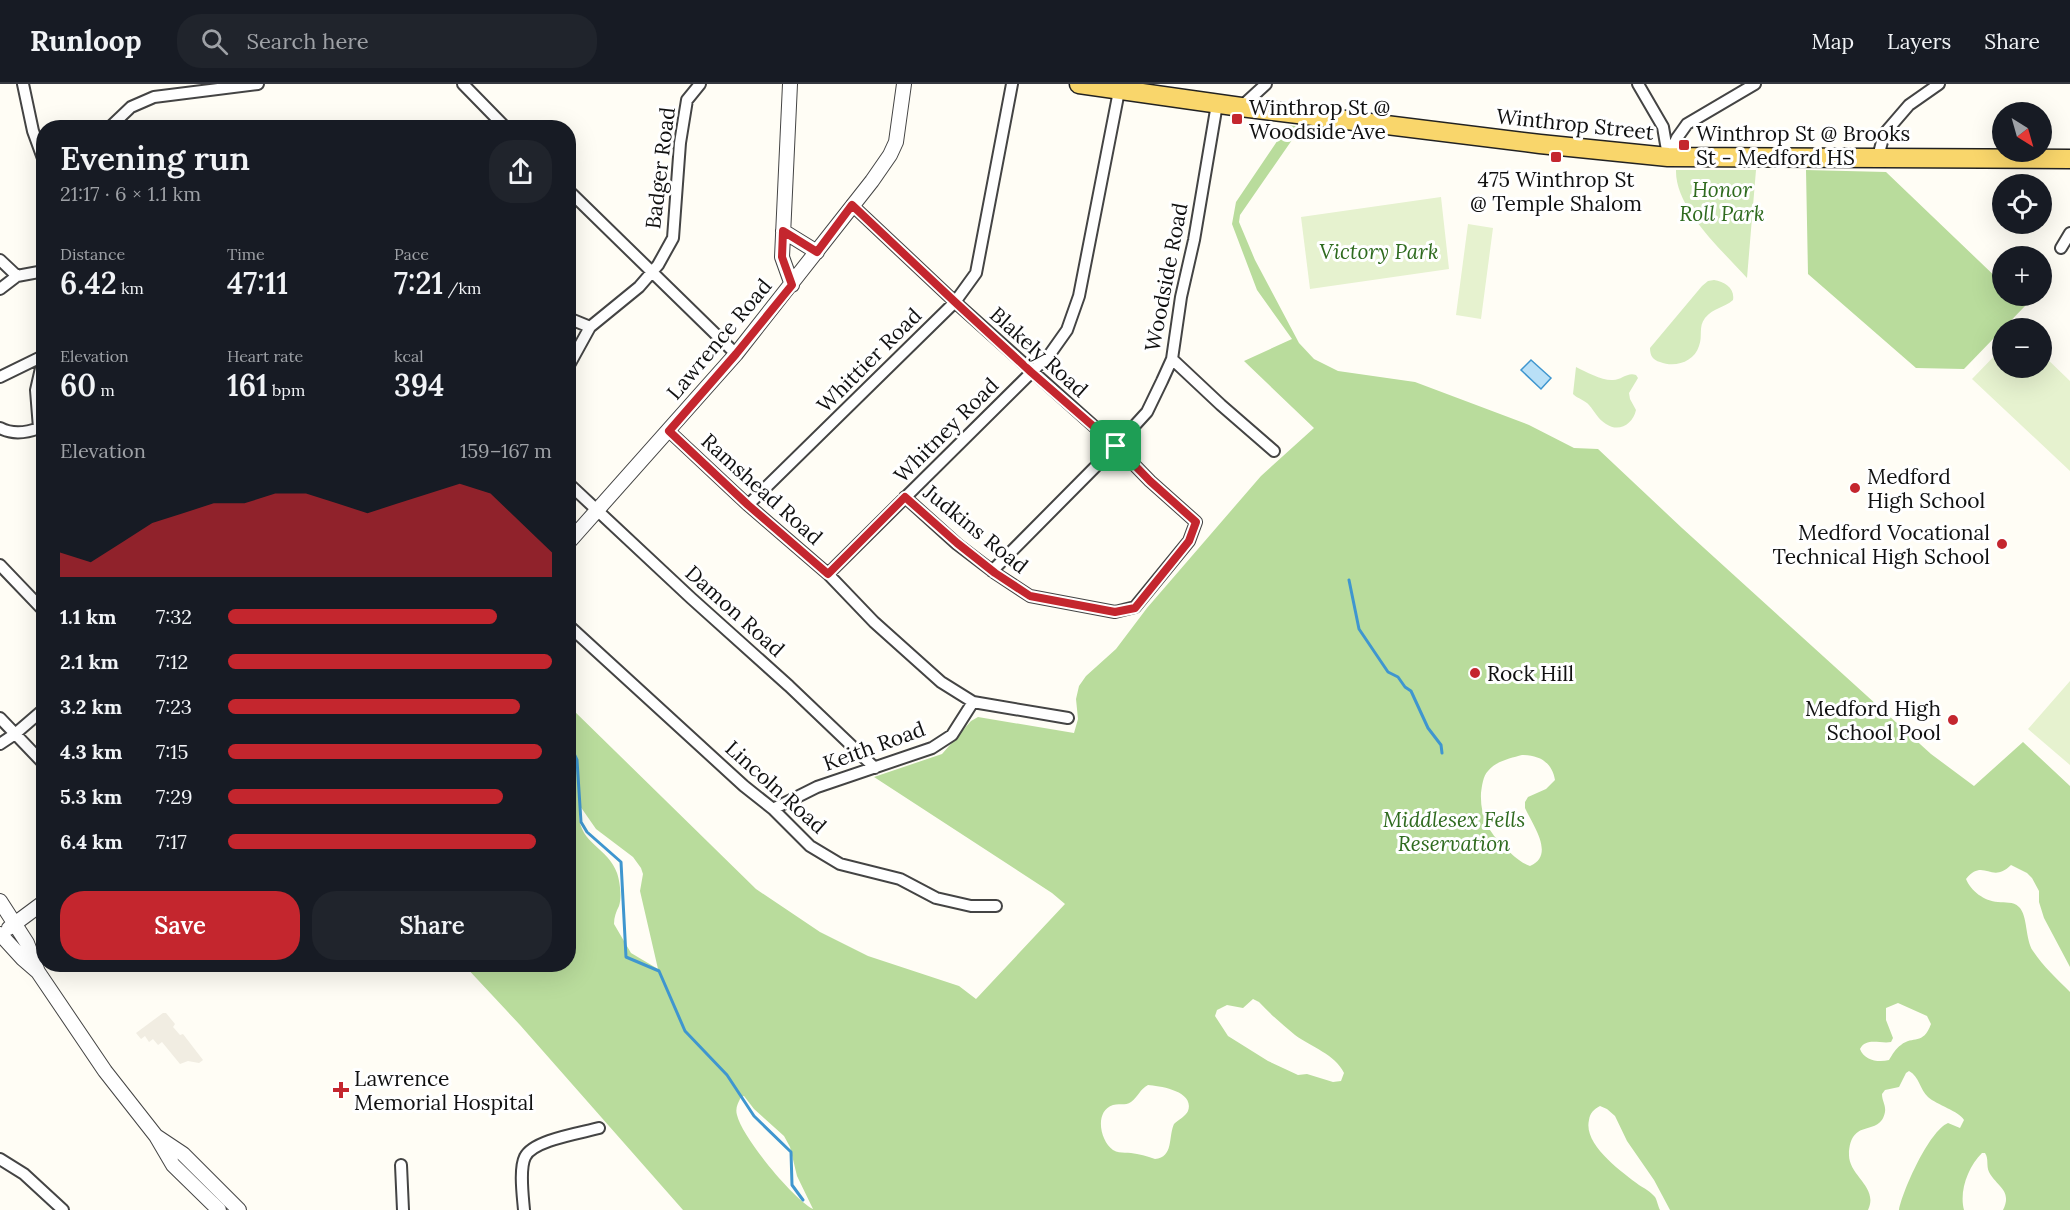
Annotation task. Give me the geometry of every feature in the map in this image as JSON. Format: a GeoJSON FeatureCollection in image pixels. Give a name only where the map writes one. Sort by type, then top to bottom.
{"type":"FeatureCollection","features":[{"type":"Feature","properties":{"kind":"main road","name":"Winthrop Street"},"geometry":{"type":"LineString","coordinates":[[1079,84],[1241,107],[1540,144],[1668,157],[2070,159]]}},
{"type":"Feature","properties":{"kind":"street"},"geometry":{"type":"LineString","coordinates":[[23,84],[36,138]]}},
{"type":"Feature","properties":{"kind":"street"},"geometry":{"type":"LineString","coordinates":[[118,120],[131,107],[154,97],[258,84]]}},
{"type":"Feature","properties":{"kind":"street"},"geometry":{"type":"LineString","coordinates":[[463,84],[498,120]]}},
{"type":"Feature","properties":{"kind":"street","name":"Badger Road"},"geometry":{"type":"LineString","coordinates":[[576,352],[590,327],[639,287],[652,273],[673,238],[680,142],[687,100],[700,84]]}},
{"type":"Feature","properties":{"kind":"street"},"geometry":{"type":"LineString","coordinates":[[790,84],[782,257],[792,285]]}},
{"type":"Feature","properties":{"kind":"street","name":"Lawrence Road"},"geometry":{"type":"LineString","coordinates":[[576,534],[736,354],[792,285],[890,155],[896,142],[904,84]]}},
{"type":"Feature","properties":{"kind":"street","name":"Whittier Road"},"geometry":{"type":"LineString","coordinates":[[748,505],[955,302],[976,273],[1012,84]]}},
{"type":"Feature","properties":{"kind":"street"},"geometry":{"type":"LineString","coordinates":[[1241,107],[1266,84]]}},
{"type":"Feature","properties":{"kind":"street"},"geometry":{"type":"LineString","coordinates":[[1638,84],[1663,127],[1668,157]]}},
{"type":"Feature","properties":{"kind":"street"},"geometry":{"type":"LineString","coordinates":[[1668,157],[1687,124],[1755,84]]}},
{"type":"Feature","properties":{"kind":"street"},"geometry":{"type":"LineString","coordinates":[[1878,157],[1884,134],[1909,105],[1939,84]]}},
{"type":"Feature","properties":{"kind":"street","name":"Whitney Road"},"geometry":{"type":"LineString","coordinates":[[828,574],[1050,354],[1067,330],[1079,296],[1119,91]]}},
{"type":"Feature","properties":{"kind":"street","name":"Woodside Road"},"geometry":{"type":"LineString","coordinates":[[992,571],[1147,412],[1172,359],[1181,297],[1194,240],[1217,104]]}},
{"type":"Feature","properties":{"kind":"street"},"geometry":{"type":"LineString","coordinates":[[576,198],[736,354]]}},
{"type":"Feature","properties":{"kind":"street","name":"Blakely Road"},"geometry":{"type":"LineString","coordinates":[[852,205],[1031,372],[1116,446],[1150,481],[1196,522],[1193,528]]}},
{"type":"Feature","properties":{"kind":"street"},"geometry":{"type":"LineString","coordinates":[[783,231],[817,252]]}},
{"type":"Feature","properties":{"kind":"street"},"geometry":{"type":"LineString","coordinates":[[2061,248],[2070,233]]}},
{"type":"Feature","properties":{"kind":"street"},"geometry":{"type":"LineString","coordinates":[[0,260],[17,276]]}},
{"type":"Feature","properties":{"kind":"street"},"geometry":{"type":"LineString","coordinates":[[0,289],[17,276],[36,272]]}},
{"type":"Feature","properties":{"kind":"street"},"geometry":{"type":"LineString","coordinates":[[576,321],[590,327]]}},
{"type":"Feature","properties":{"kind":"street"},"geometry":{"type":"LineString","coordinates":[[0,377],[36,359]]}},
{"type":"Feature","properties":{"kind":"street"},"geometry":{"type":"LineString","coordinates":[[1172,359],[1274,451]]}},
{"type":"Feature","properties":{"kind":"street"},"geometry":{"type":"LineString","coordinates":[[0,428],[22,433],[36,430]]}},
{"type":"Feature","properties":{"kind":"street","name":"Ramshead Road"},"geometry":{"type":"LineString","coordinates":[[669,431],[748,505],[828,574],[874,622],[941,682],[973,702],[1068,718]]}},
{"type":"Feature","properties":{"kind":"street","name":"Damon Road"},"geometry":{"type":"LineString","coordinates":[[576,490],[875,768]]}},
{"type":"Feature","properties":{"kind":"street","name":"Judkins Road"},"geometry":{"type":"LineString","coordinates":[[905,497],[992,571],[1030,596],[1115,612],[1135,608],[1189,541],[1193,528]]}},
{"type":"Feature","properties":{"kind":"street"},"geometry":{"type":"LineString","coordinates":[[0,565],[36,603]]}},
{"type":"Feature","properties":{"kind":"street","name":"Lincoln Road"},"geometry":{"type":"LineString","coordinates":[[576,632],[744,786],[773,809],[810,846],[840,864],[900,879],[936,898],[970,906],[996,906]]}},
{"type":"Feature","properties":{"kind":"street","name":"Keith Road"},"geometry":{"type":"LineString","coordinates":[[773,809],[817,787],[932,748],[952,735],[973,702]]}},
{"type":"Feature","properties":{"kind":"street"},"geometry":{"type":"LineString","coordinates":[[0,744],[36,716]]}},
{"type":"Feature","properties":{"kind":"street"},"geometry":{"type":"LineString","coordinates":[[0,718],[36,756]]}},
{"type":"Feature","properties":{"kind":"street"},"geometry":{"type":"LineString","coordinates":[[0,901],[33,953],[36,964]]}},
{"type":"Feature","properties":{"kind":"street"},"geometry":{"type":"LineString","coordinates":[[36,908],[0,934],[22,960],[36,970]]}},
{"type":"Feature","properties":{"kind":"street"},"geometry":{"type":"LineString","coordinates":[[38,972],[122,1094],[156,1136],[174,1165],[219,1210]]}},
{"type":"Feature","properties":{"kind":"street"},"geometry":{"type":"LineString","coordinates":[[524,1210],[523,1172],[524,1160],[528,1154],[547,1142],[599,1128]]}},
{"type":"Feature","properties":{"kind":"street"},"geometry":{"type":"LineString","coordinates":[[156,1136],[183,1154],[239,1210]]}},
{"type":"Feature","properties":{"kind":"street"},"geometry":{"type":"LineString","coordinates":[[0,1159],[24,1174],[63,1210]]}},
{"type":"Feature","properties":{"kind":"street"},"geometry":{"type":"LineString","coordinates":[[400,1165],[403,1210]]}},
{"type":"Feature","properties":{"kind":"green space","name":"Middlesex Fells Reservation"},"geometry":{"type":"Polygon","coordinates":[[[1288,125],[1301,127],[1240,215],[1239,222],[1255,260],[1299,343],[1314,359],[1338,371],[1415,382],[1529,425],[1574,448],[1598,449],[1931,754],[1974,786],[2023,742],[2070,786],[2070,967],[2044,918],[2039,902],[2039,891],[2027,873],[2011,865],[1998,873],[1978,870],[1966,879],[1979,895],[1993,901],[2012,903],[2019,907],[2024,916],[2033,951],[2070,992],[2070,1210],[2003,1210],[2006,1203],[2005,1193],[1989,1172],[1986,1155],[1982,1153],[1966,1180],[1963,1195],[1964,1210],[1899,1210],[1911,1176],[1933,1137],[1948,1123],[1960,1128],[1964,1120],[1958,1114],[1928,1097],[1915,1076],[1909,1071],[1899,1087],[1885,1090],[1882,1094],[1885,1112],[1882,1120],[1854,1135],[1851,1143],[1850,1162],[1870,1195],[1868,1210],[1670,1210],[1654,1180],[1627,1141],[1615,1116],[1600,1106],[1590,1118],[1589,1129],[1592,1139],[1605,1157],[1656,1198],[1660,1210],[683,1210],[471,972],[576,972],[576,713],[756,889],[820,932],[868,956],[959,986],[976,999],[1065,904],[1052,893],[874,777],[942,754],[971,721],[978,717],[1074,733],[1078,719],[1076,699],[1079,686],[1086,676],[1116,649],[1147,608],[1261,476],[1314,428],[1244,361],[1292,339],[1257,290],[1232,224],[1236,202],[1288,125]],[[1522,755],[1499,762],[1488,771],[1483,781],[1481,801],[1486,823],[1494,835],[1516,858],[1530,866],[1538,861],[1542,847],[1537,830],[1525,808],[1525,802],[1528,797],[1546,789],[1555,780],[1548,764],[1539,758],[1522,755]],[[580,806],[579,818],[586,836],[613,864],[617,873],[620,898],[614,924],[631,953],[658,969],[640,891],[643,874],[641,868],[633,857],[596,829],[580,806]],[[1253,999],[1243,1008],[1227,1005],[1217,1010],[1215,1016],[1228,1036],[1268,1061],[1298,1075],[1307,1074],[1333,1082],[1341,1081],[1344,1073],[1335,1061],[1295,1035],[1253,999]],[[1898,1003],[1886,1008],[1886,1020],[1893,1038],[1891,1042],[1870,1042],[1863,1045],[1860,1049],[1862,1053],[1872,1060],[1889,1060],[1905,1042],[1925,1035],[1931,1024],[1927,1016],[1898,1003]],[[1148,1085],[1131,1102],[1107,1108],[1103,1113],[1101,1126],[1108,1146],[1113,1150],[1155,1159],[1165,1155],[1174,1124],[1187,1113],[1189,1104],[1182,1094],[1148,1085]],[[744,1096],[741,1097],[737,1115],[748,1137],[781,1180],[813,1209],[797,1176],[790,1147],[784,1136],[754,1109],[744,1096]]]}},
{"type":"Feature","properties":{"kind":"green space","name":"Honor Roll Park"},"geometry":{"type":"Polygon","coordinates":[[[1676,170],[1756,170],[1747,278],[1692,214],[1683,200],[1676,170]]]}},
{"type":"Feature","properties":{"kind":"green space"},"geometry":{"type":"Polygon","coordinates":[[[1806,170],[1886,172],[1992,273],[1992,306],[2025,306],[2013,318],[1992,318],[1992,340],[1964,369],[1916,368],[1808,274],[1806,170]]]}},
{"type":"Feature","properties":{"kind":"green space","name":"Victory Park"},"geometry":{"type":"Polygon","coordinates":[[[1441,197],[1449,269],[1310,289],[1301,217],[1441,197]]]}},
{"type":"Feature","properties":{"kind":"green space"},"geometry":{"type":"Polygon","coordinates":[[[1468,224],[1493,228],[1481,319],[1456,315],[1468,224]]]}},
{"type":"Feature","properties":{"kind":"green space"},"geometry":{"type":"Polygon","coordinates":[[[1714,280],[1728,286],[1733,300],[1711,312],[1705,318],[1697,352],[1688,360],[1678,364],[1666,364],[1655,360],[1650,348],[1702,286],[1714,280]]]}},
{"type":"Feature","properties":{"kind":"green space"},"geometry":{"type":"Polygon","coordinates":[[[1992,358],[1992,378],[2052,378],[2052,364],[2070,381],[2070,471],[1972,379],[1992,358]]]}},
{"type":"Feature","properties":{"kind":"green space"},"geometry":{"type":"Polygon","coordinates":[[[1576,367],[1609,380],[1636,375],[1638,378],[1629,393],[1636,410],[1629,423],[1616,428],[1611,427],[1601,420],[1587,403],[1573,394],[1576,367]]]}},
{"type":"Feature","properties":{"kind":"green space"},"geometry":{"type":"Polygon","coordinates":[[[2070,681],[2070,765],[2028,729],[2070,681]]]}},
{"type":"Feature","properties":{"kind":"shaded area"},"geometry":{"type":"Polygon","coordinates":[[[166,1013],[175,1024],[173,1027],[180,1035],[183,1034],[203,1060],[199,1063],[188,1061],[180,1064],[162,1042],[158,1045],[153,1039],[149,1042],[145,1036],[141,1039],[136,1033],[166,1013]]]}},
{"type":"Feature","properties":{"kind":"water"},"geometry":{"type":"Polygon","coordinates":[[[1531,360],[1551,378],[1541,389],[1521,370],[1531,360]]]}},
{"type":"Feature","properties":{"kind":"waterway"},"geometry":{"type":"LineString","coordinates":[[1349,580],[1359,629],[1388,672],[1398,677],[1411,691],[1428,728],[1441,745],[1442,753]]}},
{"type":"Feature","properties":{"kind":"waterway"},"geometry":{"type":"LineString","coordinates":[[576,758],[581,822],[587,832],[621,862],[626,957],[659,971],[685,1031],[727,1075],[754,1116],[791,1152],[792,1185],[803,1200]]}},
{"type":"Feature","properties":{"kind":"place","name":"Winthrop St @ Woodside Ave"},"geometry":{"type":"Point","coordinates":[1237,119]}},
{"type":"Feature","properties":{"kind":"place","name":"Winthrop St @ Brooks St - Medford HS"},"geometry":{"type":"Point","coordinates":[1684,145]}},
{"type":"Feature","properties":{"kind":"place","name":"475 Winthrop St @ Temple Shalom"},"geometry":{"type":"Point","coordinates":[1556,157]}},
{"type":"Feature","properties":{"kind":"place","name":"Medford High School"},"geometry":{"type":"Point","coordinates":[1855,488]}},
{"type":"Feature","properties":{"kind":"place","name":"Medford Vocational Technical High School"},"geometry":{"type":"Point","coordinates":[2002,544]}},
{"type":"Feature","properties":{"kind":"place","name":"Rock Hill"},"geometry":{"type":"Point","coordinates":[1475,673]}},
{"type":"Feature","properties":{"kind":"place","name":"Medford High School Pool"},"geometry":{"type":"Point","coordinates":[1953,720]}},
{"type":"Feature","properties":{"kind":"place","name":"Lawrence Memorial Hospital"},"geometry":{"type":"Point","coordinates":[341,1090]}},
{"type":"Feature","properties":{"kind":"route"},"geometry":{"type":"LineString","coordinates":[[852,205],[1031,372],[1116,446],[1150,481],[1196,522],[1189,541],[1135,608],[1115,612],[1030,596],[995,573],[957,543],[905,497],[828,574],[748,505],[669,431],[792,285],[782,257],[783,231],[817,252],[852,205]]}}]}
